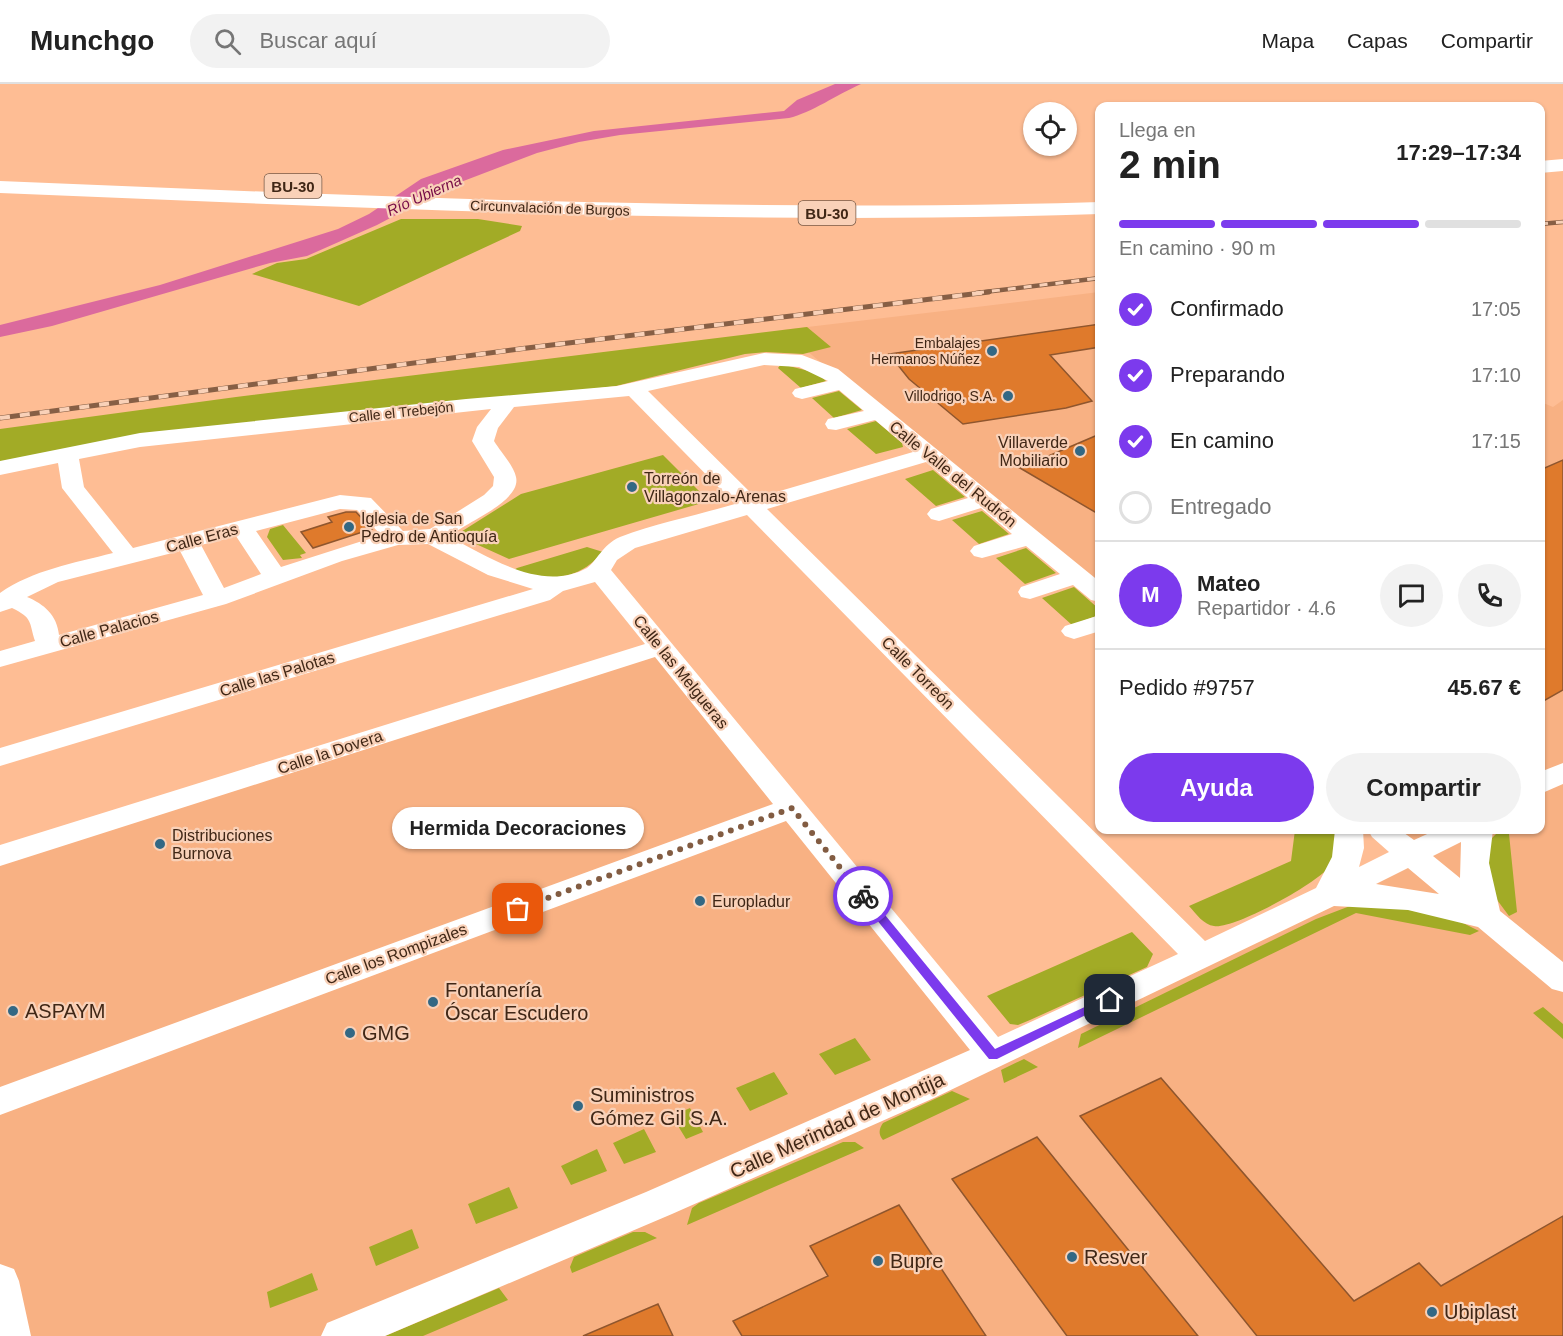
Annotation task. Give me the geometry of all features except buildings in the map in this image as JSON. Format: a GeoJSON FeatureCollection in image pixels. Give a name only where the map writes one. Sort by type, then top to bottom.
{"type":"FeatureCollection","features":[{"type":"Feature","properties":{"kind":"highway"},"geometry":{"type":"LineString","coordinates":[[1545,167],[1563,165]]}},
{"type":"Feature","properties":{"kind":"highway","name":"Circunvalación de Burgos"},"geometry":{"type":"LineString","coordinates":[[3,179],[577,196],[843,199],[1095,193]]}},
{"type":"Feature","properties":{"kind":"highway","name":"Circunvalación de Burgos"},"geometry":{"type":"LineString","coordinates":[[3,179],[555,208],[729,214],[989,213],[1095,208]]}},
{"type":"Feature","properties":{"kind":"highway"},"geometry":{"type":"LineString","coordinates":[[1545,181],[1563,179]]}},
{"type":"Feature","properties":{"kind":"street","name":"Calle el Trebejón"},"geometry":{"type":"LineString","coordinates":[[0,468],[140,440],[635,390],[748,361],[783,359],[802,362]]}},
{"type":"Feature","properties":{"kind":"street","name":"Calle Valle del Rudrón"},"geometry":{"type":"LineString","coordinates":[[802,362],[819,366],[843,383],[1095,591]]}},
{"type":"Feature","properties":{"kind":"street"},"geometry":{"type":"LineString","coordinates":[[802,393],[843,383]]}},
{"type":"Feature","properties":{"kind":"street","name":"Calle Torreón"},"geometry":{"type":"LineString","coordinates":[[635,390],[1200,957]]}},
{"type":"Feature","properties":{"kind":"street"},"geometry":{"type":"LineString","coordinates":[[508,402],[488,427],[483,441],[505,477],[507,482],[504,488],[492,500],[441,531],[437,536],[438,541],[523,581],[553,587],[586,579],[599,571],[608,556],[627,543],[930,454]]}},
{"type":"Feature","properties":{"kind":"street"},"geometry":{"type":"LineString","coordinates":[[837,424],[879,412]]}},
{"type":"Feature","properties":{"kind":"street"},"geometry":{"type":"LineString","coordinates":[[67,454],[73,488],[128,557]]}},
{"type":"Feature","properties":{"kind":"street"},"geometry":{"type":"LineString","coordinates":[[939,514],[985,500]]}},
{"type":"Feature","properties":{"kind":"street","name":"Calle Eras"},"geometry":{"type":"LineString","coordinates":[[9,603],[22,589],[42,580],[354,501],[363,503],[397,538]]}},
{"type":"Feature","properties":{"kind":"street"},"geometry":{"type":"LineString","coordinates":[[242,528],[275,577]]}},
{"type":"Feature","properties":{"kind":"street","name":"Calle Palacios"},"geometry":{"type":"LineString","coordinates":[[0,659],[217,599],[275,577],[397,538],[437,536]]}},
{"type":"Feature","properties":{"kind":"street"},"geometry":{"type":"LineString","coordinates":[[982,551],[1029,537]]}},
{"type":"Feature","properties":{"kind":"street"},"geometry":{"type":"LineString","coordinates":[[187,542],[217,599]]}},
{"type":"Feature","properties":{"kind":"street","name":"Calle las Melgueras"},"geometry":{"type":"LineString","coordinates":[[599,571],[993,1055]]}},
{"type":"Feature","properties":{"kind":"street"},"geometry":{"type":"LineString","coordinates":[[1030,592],[1077,576]]}},
{"type":"Feature","properties":{"kind":"street","name":"Calle las Palotas"},"geometry":{"type":"LineString","coordinates":[[0,757],[541,595],[553,587]]}},
{"type":"Feature","properties":{"kind":"street"},"geometry":{"type":"LineString","coordinates":[[9,603],[36,610],[47,625],[46,639]]}},
{"type":"Feature","properties":{"kind":"street"},"geometry":{"type":"LineString","coordinates":[[1074,631],[1095,624]]}},
{"type":"Feature","properties":{"kind":"street","name":"Calle la Dovera"},"geometry":{"type":"LineString","coordinates":[[0,856],[661,647]]}},
{"type":"Feature","properties":{"kind":"street"},"geometry":{"type":"LineString","coordinates":[[1545,782],[1563,772]]}},
{"type":"Feature","properties":{"kind":"street","name":"Calle los Rompizales"},"geometry":{"type":"LineString","coordinates":[[0,1101],[792,808]]}},
{"type":"Feature","properties":{"kind":"street"},"geometry":{"type":"LineString","coordinates":[[1326,897],[1344,868],[1351,841],[1350,834]]}},
{"type":"Feature","properties":{"kind":"street"},"geometry":{"type":"LineString","coordinates":[[1387,834],[1563,980]]}},
{"type":"Feature","properties":{"kind":"street","name":"Calle Merindad de Montija"},"geometry":{"type":"LineString","coordinates":[[340,1336],[684,1192],[993,1055],[1326,897],[1452,834]]}},
{"type":"Feature","properties":{"kind":"street"},"geometry":{"type":"LineString","coordinates":[[1478,834],[1473,848],[1473,868],[1488,920]]}},
{"type":"Feature","properties":{"kind":"street"},"geometry":{"type":"LineString","coordinates":[[1326,897],[1389,894],[1419,899],[1488,920]]}},
{"type":"Feature","properties":{"kind":"street"},"geometry":{"type":"LineString","coordinates":[[0,1281],[11,1336]]}},
{"type":"Feature","properties":{"kind":"shaded area"},"geometry":{"type":"Polygon","coordinates":[[[1095,292],[1095,592],[782,330],[1095,292]]]}},
{"type":"Feature","properties":{"kind":"shaded area"},"geometry":{"type":"Polygon","coordinates":[[[1563,400],[1563,1336],[0,1336],[0,856],[661,647],[993,1055],[1411,855],[1387,834],[1545,834],[1545,404],[1553,407],[1563,400]]]}},
{"type":"Feature","properties":{"kind":"green space"},"geometry":{"type":"Polygon","coordinates":[[[401,219],[478,219],[522,226],[520,231],[359,306],[252,274],[277,263],[306,259],[401,219]]]}},
{"type":"Feature","properties":{"kind":"green space"},"geometry":{"type":"Polygon","coordinates":[[[807,327],[831,347],[803,354],[766,352],[745,354],[616,386],[0,462],[0,429],[236,397],[807,327]]]}},
{"type":"Feature","properties":{"kind":"green space"},"geometry":{"type":"Polygon","coordinates":[[[781,364],[817,373],[826,381],[801,388],[778,368],[781,364]]]}},
{"type":"Feature","properties":{"kind":"green space"},"geometry":{"type":"Polygon","coordinates":[[[839,391],[862,410],[834,418],[812,398],[839,391]]]}},
{"type":"Feature","properties":{"kind":"green space"},"geometry":{"type":"Polygon","coordinates":[[[876,421],[902,443],[903,447],[876,454],[847,429],[876,421]]]}},
{"type":"Feature","properties":{"kind":"green space"},"geometry":{"type":"Polygon","coordinates":[[[663,455],[709,501],[509,559],[456,535],[521,494],[663,455]]]}},
{"type":"Feature","properties":{"kind":"green space"},"geometry":{"type":"Polygon","coordinates":[[[933,470],[965,497],[936,506],[905,479],[933,470]]]}},
{"type":"Feature","properties":{"kind":"green space"},"geometry":{"type":"Polygon","coordinates":[[[982,511],[1009,534],[979,544],[952,520],[982,511]]]}},
{"type":"Feature","properties":{"kind":"green space"},"geometry":{"type":"Polygon","coordinates":[[[283,525],[306,553],[300,555],[302,558],[283,560],[267,537],[270,529],[283,525]]]}},
{"type":"Feature","properties":{"kind":"green space"},"geometry":{"type":"Polygon","coordinates":[[[587,547],[603,552],[593,562],[572,574],[560,577],[537,577],[511,572],[517,568],[587,547]]]}},
{"type":"Feature","properties":{"kind":"green space"},"geometry":{"type":"Polygon","coordinates":[[[1026,548],[1056,573],[1025,584],[996,558],[1026,548]]]}},
{"type":"Feature","properties":{"kind":"green space"},"geometry":{"type":"Polygon","coordinates":[[[1074,587],[1095,605],[1095,616],[1072,625],[1042,598],[1074,587]]]}},
{"type":"Feature","properties":{"kind":"green space"},"geometry":{"type":"Polygon","coordinates":[[[1294,834],[1337,834],[1333,861],[1324,873],[1294,893],[1256,913],[1239,921],[1214,926],[1200,919],[1189,906],[1291,861],[1294,834]]]}},
{"type":"Feature","properties":{"kind":"green space"},"geometry":{"type":"Polygon","coordinates":[[[1496,834],[1509,834],[1517,912],[1509,916],[1489,889],[1486,844],[1496,834]]]}},
{"type":"Feature","properties":{"kind":"green space"},"geometry":{"type":"Polygon","coordinates":[[[1381,903],[1455,919],[1479,931],[1470,935],[1356,913],[1078,1048],[1081,1034],[1316,919],[1350,906],[1381,903]]]}},
{"type":"Feature","properties":{"kind":"green space"},"geometry":{"type":"Polygon","coordinates":[[[1132,932],[1153,954],[1147,967],[1030,1020],[1018,1025],[1010,1024],[987,996],[1132,932]]]}},
{"type":"Feature","properties":{"kind":"green space"},"geometry":{"type":"Polygon","coordinates":[[[1543,1007],[1563,1024],[1563,1039],[1533,1013],[1543,1007]]]}},
{"type":"Feature","properties":{"kind":"green space"},"geometry":{"type":"Polygon","coordinates":[[[855,1038],[871,1060],[835,1075],[819,1054],[855,1038]]]}},
{"type":"Feature","properties":{"kind":"green space"},"geometry":{"type":"Polygon","coordinates":[[[1024,1059],[1038,1067],[1004,1083],[1001,1070],[1024,1059]]]}},
{"type":"Feature","properties":{"kind":"green space"},"geometry":{"type":"Polygon","coordinates":[[[774,1072],[788,1094],[750,1111],[736,1088],[774,1072]]]}},
{"type":"Feature","properties":{"kind":"green space"},"geometry":{"type":"Polygon","coordinates":[[[952,1091],[970,1099],[883,1140],[881,1138],[883,1123],[952,1091]]]}},
{"type":"Feature","properties":{"kind":"green space"},"geometry":{"type":"Polygon","coordinates":[[[690,1108],[703,1132],[686,1139],[672,1116],[690,1108]]]}},
{"type":"Feature","properties":{"kind":"green space"},"geometry":{"type":"Polygon","coordinates":[[[644,1129],[656,1152],[624,1164],[613,1143],[644,1129]]]}},
{"type":"Feature","properties":{"kind":"green space"},"geometry":{"type":"Polygon","coordinates":[[[843,1142],[855,1142],[864,1148],[687,1225],[692,1208],[699,1203],[843,1142]]]}},
{"type":"Feature","properties":{"kind":"green space"},"geometry":{"type":"Polygon","coordinates":[[[597,1149],[607,1171],[571,1185],[561,1166],[597,1149]]]}},
{"type":"Feature","properties":{"kind":"green space"},"geometry":{"type":"Polygon","coordinates":[[[509,1187],[518,1208],[476,1224],[468,1204],[509,1187]]]}},
{"type":"Feature","properties":{"kind":"green space"},"geometry":{"type":"Polygon","coordinates":[[[412,1229],[419,1248],[376,1266],[369,1247],[412,1229]]]}},
{"type":"Feature","properties":{"kind":"green space"},"geometry":{"type":"Polygon","coordinates":[[[633,1232],[645,1232],[657,1238],[572,1273],[570,1267],[574,1257],[633,1232]]]}},
{"type":"Feature","properties":{"kind":"green space"},"geometry":{"type":"Polygon","coordinates":[[[312,1273],[318,1290],[270,1308],[267,1292],[312,1273]]]}},
{"type":"Feature","properties":{"kind":"green space"},"geometry":{"type":"Polygon","coordinates":[[[499,1288],[508,1300],[423,1336],[385,1336],[499,1288]]]}},
{"type":"Feature","properties":{"kind":"water","name":"Río Ubierna"},"geometry":{"type":"Polygon","coordinates":[[[835,84],[861,84],[806,112],[789,118],[620,135],[579,142],[537,153],[453,185],[377,225],[307,256],[270,263],[52,326],[0,337],[0,325],[160,285],[338,229],[369,214],[421,179],[503,150],[594,131],[784,111],[797,100],[835,84]]]}},
{"type":"Feature","properties":{"kind":"railway"},"geometry":{"type":"LineString","coordinates":[[1545,224],[1563,222]]}},
{"type":"Feature","properties":{"kind":"railway"},"geometry":{"type":"LineString","coordinates":[[976,293],[1095,279]]}},
{"type":"Feature","properties":{"kind":"railway"},"geometry":{"type":"LineString","coordinates":[[0,418],[527,348],[989,292]]}},
{"type":"Feature","properties":{"kind":"way so far"},"geometry":{"type":"LineString","coordinates":[[518,909],[792,808],[863,896]]}},
{"type":"Feature","properties":{"kind":"place","name":"Embalajes Hermanos Núñez"},"geometry":{"type":"Point","coordinates":[992,351]}},
{"type":"Feature","properties":{"kind":"place","name":"Villodrigo, S.A."},"geometry":{"type":"Point","coordinates":[1008,396]}},
{"type":"Feature","properties":{"kind":"place","name":"Villaverde Mobiliario"},"geometry":{"type":"Point","coordinates":[1080,451]}},
{"type":"Feature","properties":{"kind":"place","name":"Torreón de Villagonzalo-Arenas"},"geometry":{"type":"Point","coordinates":[632,487]}},
{"type":"Feature","properties":{"kind":"place","name":"Iglesia de San Pedro de Antioquía"},"geometry":{"type":"Point","coordinates":[349,527]}},
{"type":"Feature","properties":{"kind":"place","name":"Distribuciones Burnova"},"geometry":{"type":"Point","coordinates":[160,844]}},
{"type":"Feature","properties":{"kind":"place","name":"Europladur"},"geometry":{"type":"Point","coordinates":[700,901]}},
{"type":"Feature","properties":{"kind":"place","name":"Hermida Decoraciones"},"geometry":{"type":"Point","coordinates":[518,909]}},
{"type":"Feature","properties":{"kind":"place","name":"Fontanería Óscar Escudero"},"geometry":{"type":"Point","coordinates":[433,1002]}},
{"type":"Feature","properties":{"kind":"place","name":"ASPAYM"},"geometry":{"type":"Point","coordinates":[13,1011]}},
{"type":"Feature","properties":{"kind":"place","name":"GMG"},"geometry":{"type":"Point","coordinates":[350,1033]}},
{"type":"Feature","properties":{"kind":"place","name":"Suministros Gómez Gil S.A."},"geometry":{"type":"Point","coordinates":[578,1106]}},
{"type":"Feature","properties":{"kind":"place","name":"Resver"},"geometry":{"type":"Point","coordinates":[1072,1257]}},
{"type":"Feature","properties":{"kind":"place","name":"Bupre"},"geometry":{"type":"Point","coordinates":[878,1261]}},
{"type":"Feature","properties":{"kind":"place","name":"Ubiplast"},"geometry":{"type":"Point","coordinates":[1432,1312]}},
{"type":"Feature","properties":{"kind":"route"},"geometry":{"type":"LineString","coordinates":[[863,896],[993,1055],[1110,1000]]}}]}
